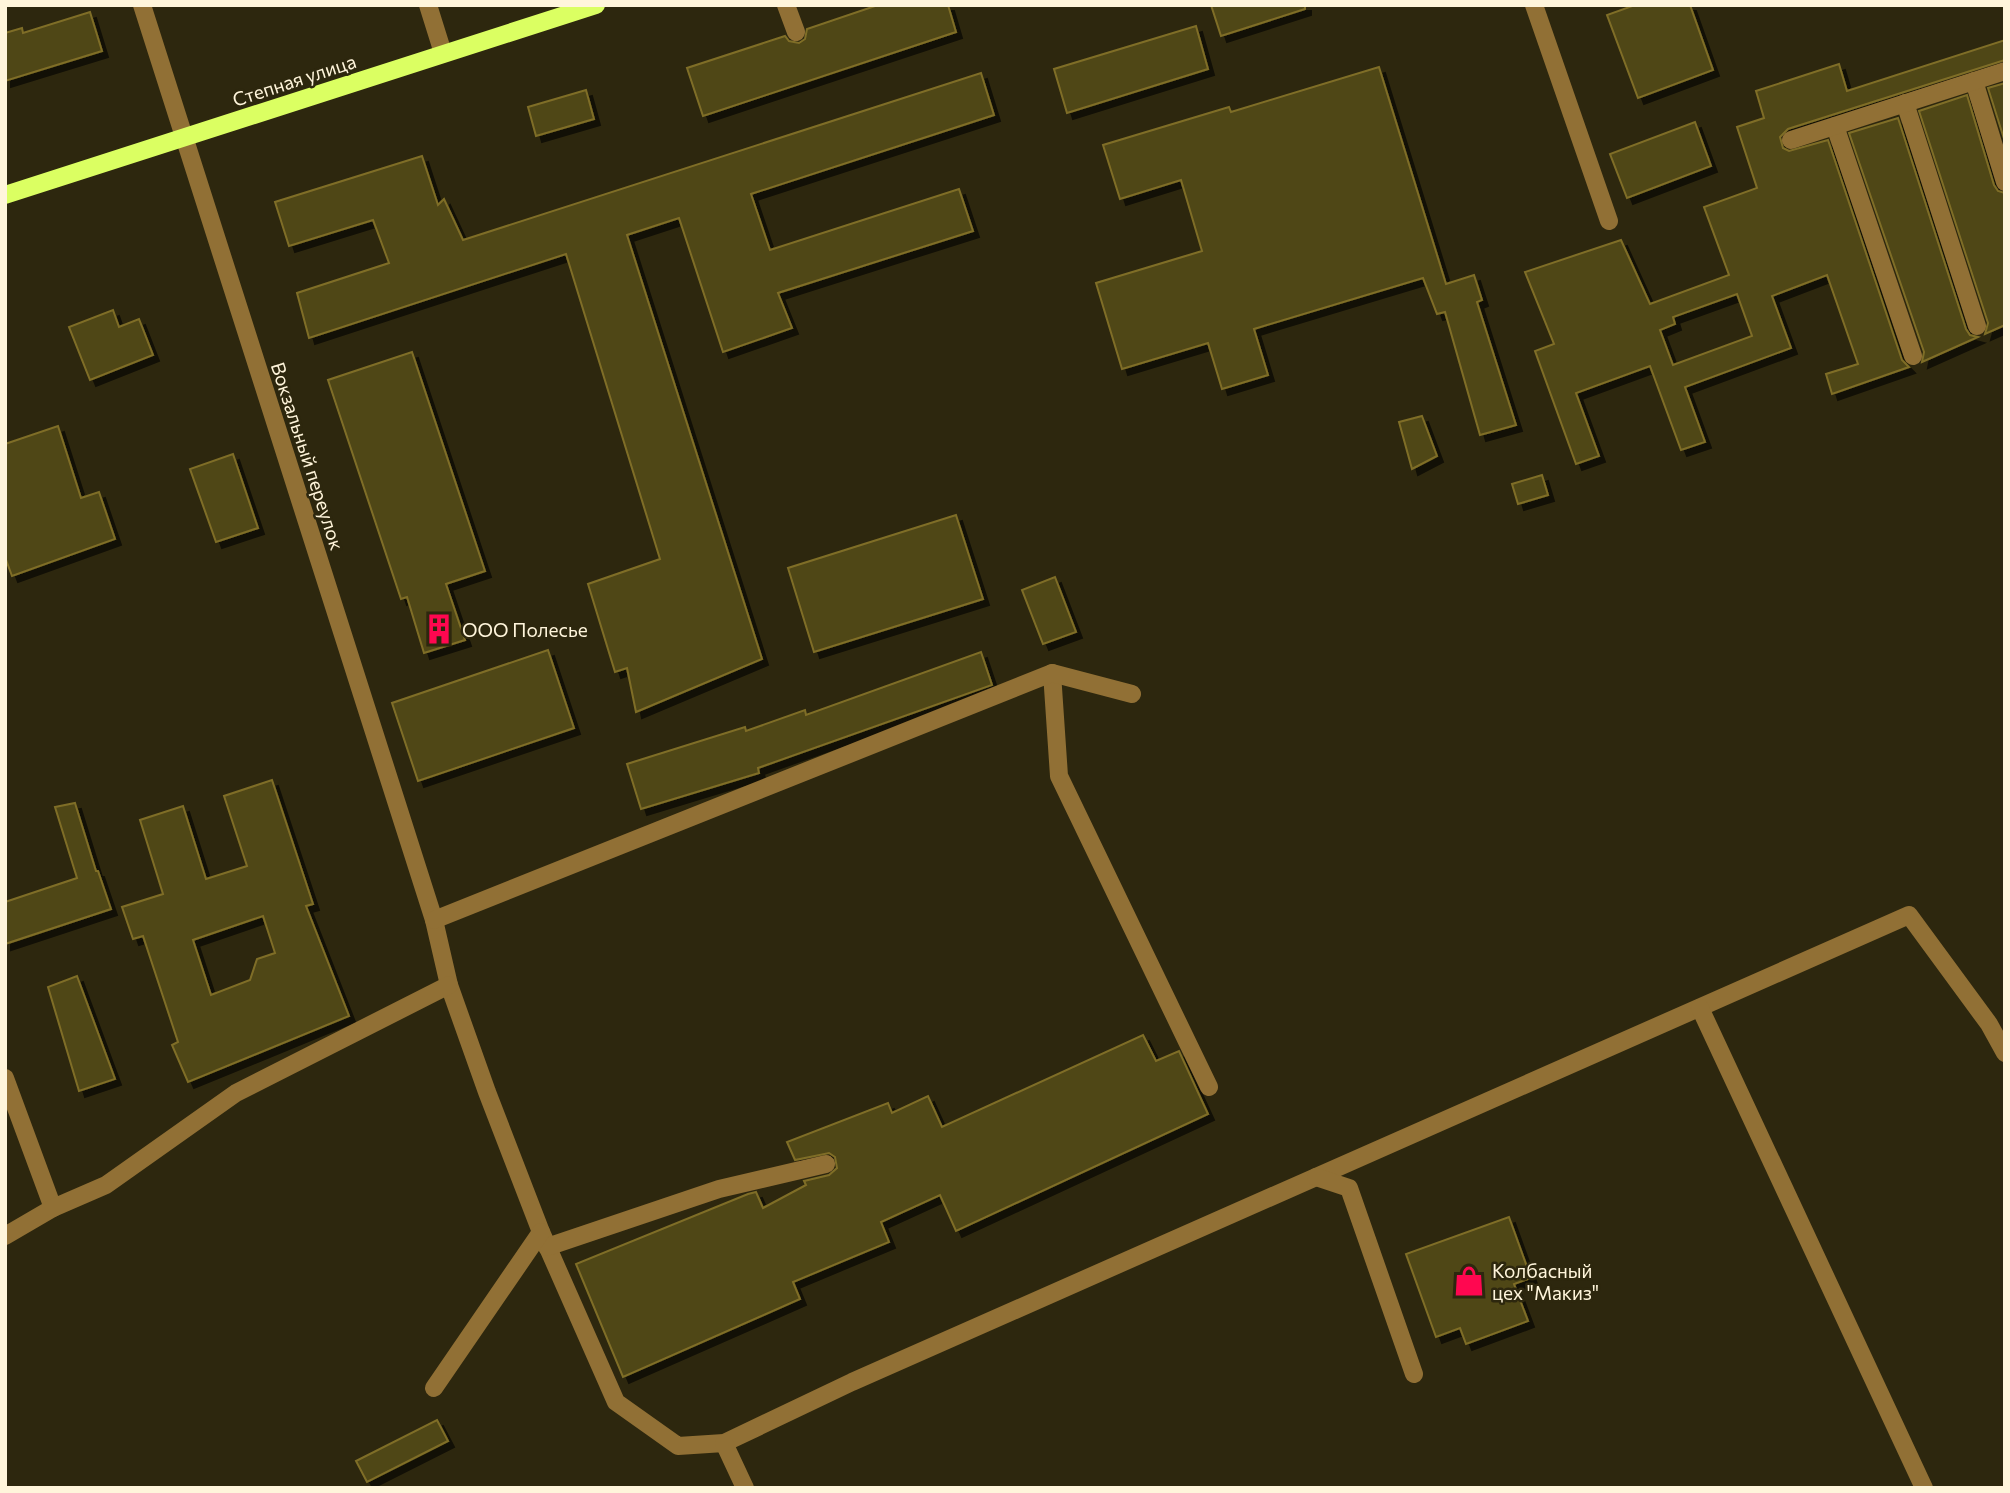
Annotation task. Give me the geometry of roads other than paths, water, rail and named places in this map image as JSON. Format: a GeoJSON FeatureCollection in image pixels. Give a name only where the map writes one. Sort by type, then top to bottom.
{"type":"FeatureCollection","features":[{"type":"Feature","properties":{"kind":"main road","name":"Степная улица"},"geometry":{"type":"LineString","coordinates":[[5,195],[596,5]]}},
{"type":"Feature","properties":{"kind":"street","name":"Вокзальный переулок"},"geometry":{"type":"LineString","coordinates":[[142,5],[434,920],[449,985],[544,1239],[616,1402],[678,1446],[724,1443]]}},
{"type":"Feature","properties":{"kind":"street"},"geometry":{"type":"LineString","coordinates":[[428,5],[443,53]]}},
{"type":"Feature","properties":{"kind":"street"},"geometry":{"type":"LineString","coordinates":[[786,5],[796,32]]}},
{"type":"Feature","properties":{"kind":"street"},"geometry":{"type":"LineString","coordinates":[[1534,5],[1609,221]]}},
{"type":"Feature","properties":{"kind":"street"},"geometry":{"type":"LineString","coordinates":[[1791,140],[2005,71]]}},
{"type":"Feature","properties":{"kind":"street"},"geometry":{"type":"LineString","coordinates":[[1974,81],[2005,182]]}},
{"type":"Feature","properties":{"kind":"street"},"geometry":{"type":"LineString","coordinates":[[1906,103],[1977,326]]}},
{"type":"Feature","properties":{"kind":"street"},"geometry":{"type":"LineString","coordinates":[[1835,126],[1913,356]]}},
{"type":"Feature","properties":{"kind":"street"},"geometry":{"type":"LineString","coordinates":[[434,920],[1052,673],[1132,694]]}},
{"type":"Feature","properties":{"kind":"street"},"geometry":{"type":"LineString","coordinates":[[1052,673],[1059,776],[1209,1087]]}},
{"type":"Feature","properties":{"kind":"street"},"geometry":{"type":"LineString","coordinates":[[745,1488],[724,1443],[852,1382],[1909,915],[1989,1024],[2005,1053]]}},
{"type":"Feature","properties":{"kind":"street"},"geometry":{"type":"LineString","coordinates":[[5,1236],[53,1208],[106,1185],[236,1093],[449,985]]}},
{"type":"Feature","properties":{"kind":"street"},"geometry":{"type":"LineString","coordinates":[[1700,1008],[1924,1488]]}},
{"type":"Feature","properties":{"kind":"street"},"geometry":{"type":"LineString","coordinates":[[7,1087],[53,1208]]}},
{"type":"Feature","properties":{"kind":"street"},"geometry":{"type":"LineString","coordinates":[[435,1388],[544,1239],[719,1189],[825,1164]]}},
{"type":"Feature","properties":{"kind":"street"},"geometry":{"type":"LineString","coordinates":[[1316,1177],[1349,1188],[1415,1374]]}},
{"type":"Feature","properties":{"kind":"place","name":"ООО Полесье"},"geometry":{"type":"Point","coordinates":[439,629]}},
{"type":"Feature","properties":{"kind":"place","name":"Колбасный цех \"Макиз\""},"geometry":{"type":"Point","coordinates":[1469,1281]}}]}
